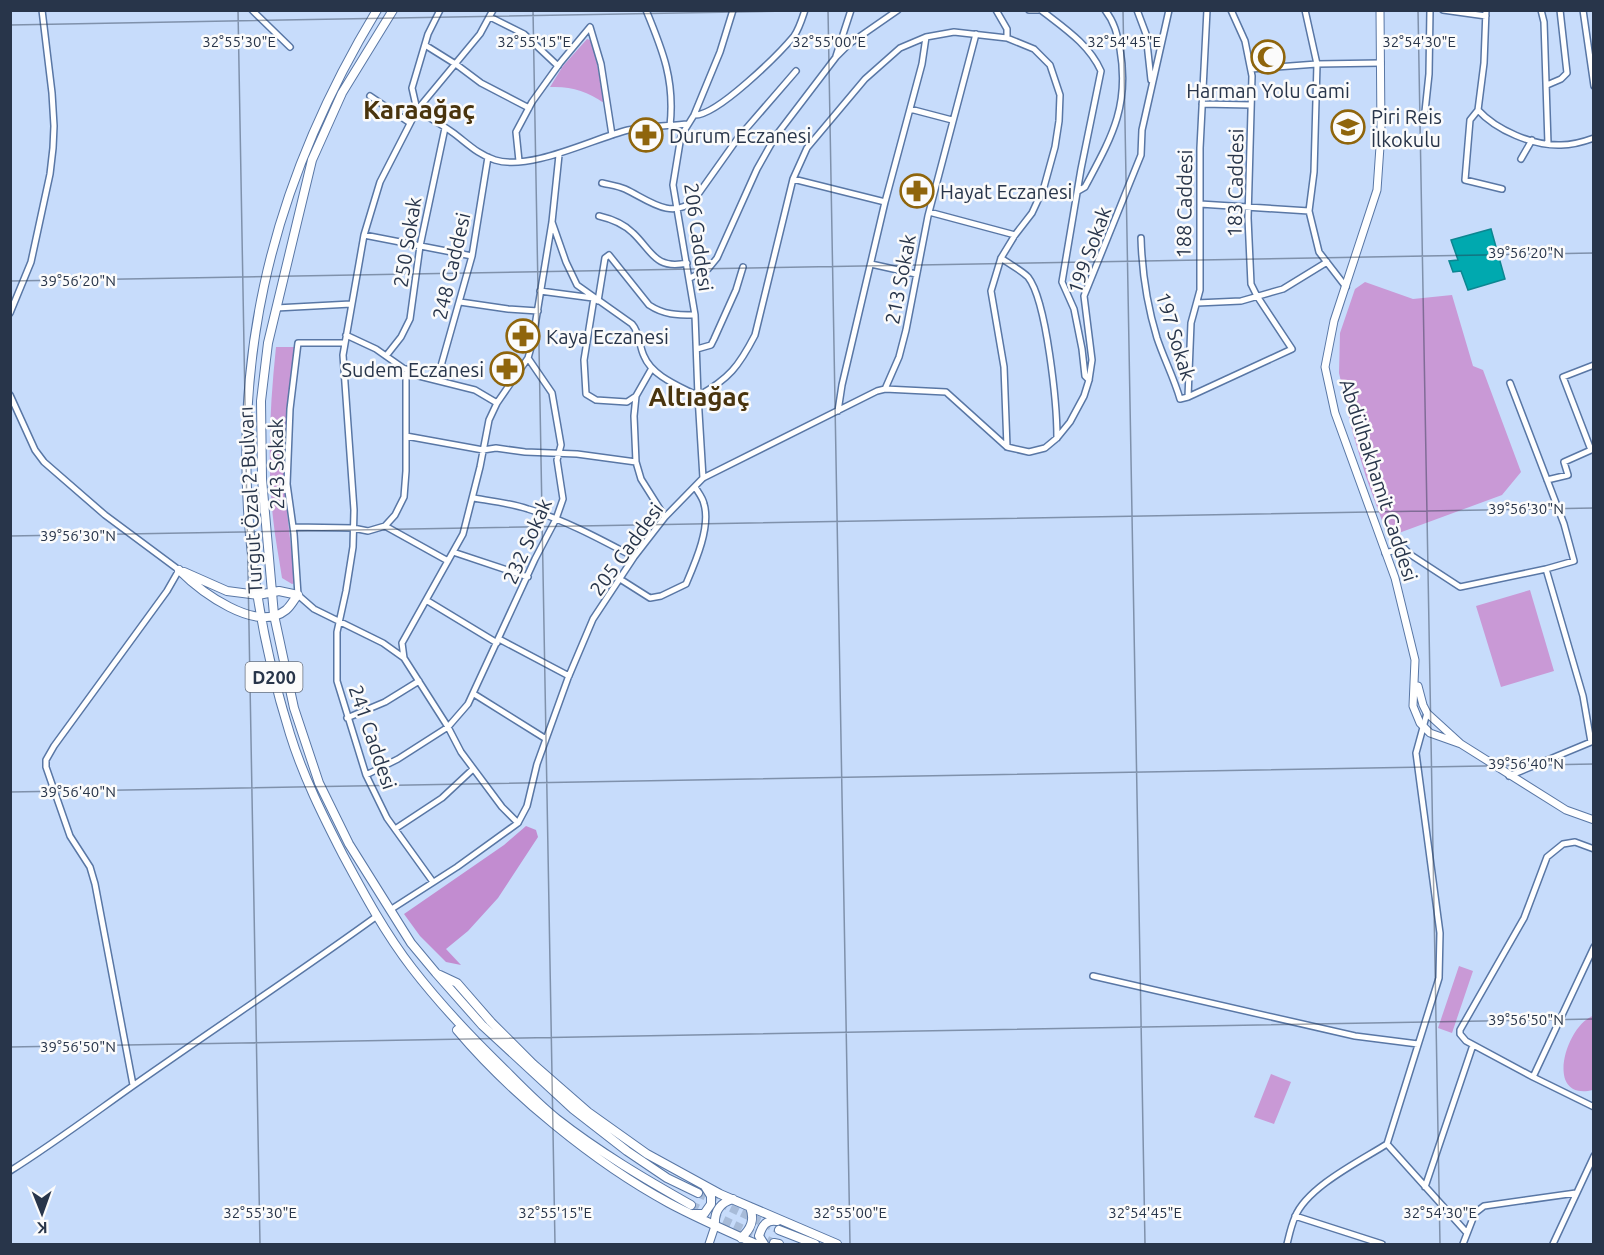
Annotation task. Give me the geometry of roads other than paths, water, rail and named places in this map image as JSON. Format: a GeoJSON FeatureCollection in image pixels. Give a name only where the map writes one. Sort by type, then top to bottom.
{"type":"FeatureCollection","features":[{"type":"Feature","properties":{"kind":"highway","name":"Turgut Özal 2 Bulvarı"},"geometry":{"type":"LineString","coordinates":[[377,10],[339,75],[314,130],[288,197],[264,287],[252,361],[246,444],[247,504],[260,617],[271,666],[295,747],[321,811],[377,916],[411,967],[429,988],[436,1005],[467,1042],[544,1115],[624,1175],[689,1209],[740,1241],[756,1245]]}},
{"type":"Feature","properties":{"kind":"highway","name":"Turgut Özal 2 Bulvarı"},"geometry":{"type":"LineString","coordinates":[[393,10],[342,93],[312,160],[268,343],[261,401],[262,479],[274,615],[294,708],[319,783],[349,844],[411,943],[482,1025],[573,1109],[627,1151],[667,1178],[698,1193]]}},
{"type":"Feature","properties":{"kind":"highway"},"geometry":{"type":"LineString","coordinates":[[178,570],[227,591],[258,595],[279,591],[298,595],[286,610],[274,615],[260,617],[242,614],[217,600],[188,580],[178,570]]}},
{"type":"Feature","properties":{"kind":"highway","name":"Turgut Özal 2 Bulvarı"},"geometry":{"type":"LineString","coordinates":[[436,973],[457,983],[491,1022],[533,1064],[588,1112],[647,1154],[699,1183],[750,1207],[815,1245]]}},
{"type":"Feature","properties":{"kind":"highway"},"geometry":{"type":"LineString","coordinates":[[689,1209],[697,1215],[704,1214],[709,1208],[710,1192],[699,1183]]}},
{"type":"Feature","properties":{"kind":"highway"},"geometry":{"type":"LineString","coordinates":[[715,1226],[715,1213],[718,1207],[733,1199]]}},
{"type":"Feature","properties":{"kind":"highway"},"geometry":{"type":"LineString","coordinates":[[740,1241],[752,1222],[750,1207]]}},
{"type":"Feature","properties":{"kind":"highway"},"geometry":{"type":"LineString","coordinates":[[764,1245],[759,1236],[763,1225],[773,1220],[781,1226]]}},
{"type":"Feature","properties":{"kind":"highway","name":"Turgut Özal 2 Bulvarı"},"geometry":{"type":"LineString","coordinates":[[781,1226],[837,1245]]}},
{"type":"Feature","properties":{"kind":"main road","name":"Abdülhakhamit Caddesi"},"geometry":{"type":"LineString","coordinates":[[1380,10],[1381,63],[1377,190],[1334,321],[1325,367],[1335,412],[1395,578],[1415,660],[1416,679],[1413,706]]}},
{"type":"Feature","properties":{"kind":"main road","name":"Abdülhakhamit Caddesi"},"geometry":{"type":"LineString","coordinates":[[1416,679],[1427,713],[1461,744],[1566,810],[1593,820]]}},
{"type":"Feature","properties":{"kind":"main road"},"geometry":{"type":"LineString","coordinates":[[1413,706],[1423,726]]}},
{"type":"Feature","properties":{"kind":"main road","name":"Abdülhakhamit Caddesi"},"geometry":{"type":"LineString","coordinates":[[1423,726],[1430,733],[1461,744]]}},
{"type":"Feature","properties":{"kind":"main road"},"geometry":{"type":"LineString","coordinates":[[709,1245],[715,1226]]}},
{"type":"Feature","properties":{"kind":"street"},"geometry":{"type":"LineString","coordinates":[[10,313],[31,262],[50,174],[53,148],[52,93],[42,10]]}},
{"type":"Feature","properties":{"kind":"street"},"geometry":{"type":"LineString","coordinates":[[252,10],[290,47]]}},
{"type":"Feature","properties":{"kind":"street"},"geometry":{"type":"LineString","coordinates":[[440,10],[428,34],[412,88],[417,110],[480,154],[497,161],[519,161],[559,154],[630,130],[688,124]]}},
{"type":"Feature","properties":{"kind":"street","name":"241 Caddesi"},"geometry":{"type":"LineString","coordinates":[[434,882],[387,818],[366,775],[337,681],[337,632],[349,569],[354,510],[343,355],[364,235],[380,182],[417,110],[457,65],[494,10]]}},
{"type":"Feature","properties":{"kind":"street"},"geometry":{"type":"LineString","coordinates":[[646,10],[670,74],[672,99],[670,126]]}},
{"type":"Feature","properties":{"kind":"street","name":"206 Caddesi"},"geometry":{"type":"LineString","coordinates":[[703,478],[695,315],[673,185],[681,136],[694,115],[720,52],[733,10]]}},
{"type":"Feature","properties":{"kind":"street"},"geometry":{"type":"LineString","coordinates":[[694,115],[698,116],[710,111],[762,70],[796,34],[805,10]]}},
{"type":"Feature","properties":{"kind":"street"},"geometry":{"type":"LineString","coordinates":[[836,57],[851,10]]}},
{"type":"Feature","properties":{"kind":"street"},"geometry":{"type":"LineString","coordinates":[[690,278],[713,264],[766,152],[836,57],[857,37],[898,10]]}},
{"type":"Feature","properties":{"kind":"street"},"geometry":{"type":"LineString","coordinates":[[996,10],[1007,29],[1007,38]]}},
{"type":"Feature","properties":{"kind":"street"},"geometry":{"type":"LineString","coordinates":[[1029,10],[1040,10],[1079,39],[1095,57],[1101,71],[1062,282],[1074,309],[1085,376],[1089,380]]}},
{"type":"Feature","properties":{"kind":"street"},"geometry":{"type":"LineString","coordinates":[[1078,191],[1085,187],[1110,140],[1122,104],[1122,62],[1116,27],[1105,10]]}},
{"type":"Feature","properties":{"kind":"street"},"geometry":{"type":"LineString","coordinates":[[1137,10],[1146,34],[1152,84]]}},
{"type":"Feature","properties":{"kind":"street","name":"199 Sokak"},"geometry":{"type":"LineString","coordinates":[[1007,447],[1029,452],[1045,448],[1070,422],[1084,396],[1092,360],[1084,297],[1141,155],[1142,130],[1169,10]]}},
{"type":"Feature","properties":{"kind":"street","name":"188 Caddesi"},"geometry":{"type":"LineString","coordinates":[[1188,397],[1191,323],[1200,290],[1202,104],[1208,10]]}},
{"type":"Feature","properties":{"kind":"street","name":"183 Caddesi"},"geometry":{"type":"LineString","coordinates":[[1188,397],[1292,350],[1251,284],[1248,207],[1251,69],[1245,40],[1231,10]]}},
{"type":"Feature","properties":{"kind":"street"},"geometry":{"type":"LineString","coordinates":[[1305,10],[1317,64],[1314,172],[1309,212],[1319,252],[1346,287]]}},
{"type":"Feature","properties":{"kind":"street"},"geometry":{"type":"LineString","coordinates":[[1424,121],[1429,74],[1430,10]]}},
{"type":"Feature","properties":{"kind":"street"},"geometry":{"type":"LineString","coordinates":[[1443,10],[1486,13],[1484,63],[1478,110],[1470,120],[1465,180],[1502,189]]}},
{"type":"Feature","properties":{"kind":"street"},"geometry":{"type":"LineString","coordinates":[[1541,10],[1544,22],[1548,144]]}},
{"type":"Feature","properties":{"kind":"street"},"geometry":{"type":"LineString","coordinates":[[1547,85],[1562,79],[1567,73],[1560,10]]}},
{"type":"Feature","properties":{"kind":"street"},"geometry":{"type":"LineString","coordinates":[[1583,10],[1593,86]]}},
{"type":"Feature","properties":{"kind":"street"},"geometry":{"type":"LineString","coordinates":[[490,17],[524,34],[558,66]]}},
{"type":"Feature","properties":{"kind":"street"},"geometry":{"type":"LineString","coordinates":[[519,161],[516,132],[529,108],[558,66],[590,27],[601,64],[612,135]]}},
{"type":"Feature","properties":{"kind":"street"},"geometry":{"type":"LineString","coordinates":[[552,222],[577,285],[596,300],[623,316],[636,329],[643,356],[656,372],[698,396],[720,384],[743,358],[755,335],[794,179],[807,148],[865,79],[900,48],[926,37],[954,32],[1007,38],[1034,50],[1050,65],[1060,95],[1056,138],[1044,187],[1032,213],[1001,258],[991,291],[1004,367],[1007,447]]}},
{"type":"Feature","properties":{"kind":"street","name":"213 Sokak"},"geometry":{"type":"LineString","coordinates":[[885,389],[899,357],[928,212],[976,34]]}},
{"type":"Feature","properties":{"kind":"street"},"geometry":{"type":"LineString","coordinates":[[838,411],[885,202],[910,109],[926,37]]}},
{"type":"Feature","properties":{"kind":"street"},"geometry":{"type":"LineString","coordinates":[[425,45],[481,83],[529,108]]}},
{"type":"Feature","properties":{"kind":"street"},"geometry":{"type":"LineString","coordinates":[[1251,69],[1317,64],[1381,63]]}},
{"type":"Feature","properties":{"kind":"street"},"geometry":{"type":"LineString","coordinates":[[602,183],[625,189],[662,208],[687,205],[694,200],[733,144],[796,71]]}},
{"type":"Feature","properties":{"kind":"street"},"geometry":{"type":"LineString","coordinates":[[370,96],[410,123]]}},
{"type":"Feature","properties":{"kind":"street"},"geometry":{"type":"LineString","coordinates":[[1202,104],[1251,105]]}},
{"type":"Feature","properties":{"kind":"street"},"geometry":{"type":"LineString","coordinates":[[910,109],[952,120]]}},
{"type":"Feature","properties":{"kind":"street"},"geometry":{"type":"LineString","coordinates":[[1478,110],[1485,117],[1514,134],[1548,144],[1568,145],[1593,138]]}},
{"type":"Feature","properties":{"kind":"street","name":"250 Sokak"},"geometry":{"type":"LineString","coordinates":[[386,356],[401,337],[410,319],[420,246],[445,128]]}},
{"type":"Feature","properties":{"kind":"street"},"geometry":{"type":"LineString","coordinates":[[1521,159],[1532,140]]}},
{"type":"Feature","properties":{"kind":"street"},"geometry":{"type":"LineString","coordinates":[[404,658],[402,643],[463,534],[489,420],[497,403],[528,358],[552,222],[559,154]]}},
{"type":"Feature","properties":{"kind":"street","name":"248 Caddesi"},"geometry":{"type":"LineString","coordinates":[[437,380],[472,256],[488,157]]}},
{"type":"Feature","properties":{"kind":"street"},"geometry":{"type":"LineString","coordinates":[[794,179],[885,202]]}},
{"type":"Feature","properties":{"kind":"street"},"geometry":{"type":"LineString","coordinates":[[1200,204],[1309,212]]}},
{"type":"Feature","properties":{"kind":"street"},"geometry":{"type":"LineString","coordinates":[[928,212],[1015,235]]}},
{"type":"Feature","properties":{"kind":"street"},"geometry":{"type":"LineString","coordinates":[[599,216],[623,225],[664,264],[676,266],[687,263]]}},
{"type":"Feature","properties":{"kind":"street"},"geometry":{"type":"LineString","coordinates":[[364,235],[472,256]]}},
{"type":"Feature","properties":{"kind":"street","name":"197 Sokak"},"geometry":{"type":"LineString","coordinates":[[1141,238],[1142,270],[1158,340],[1175,379],[1180,399],[1188,397]]}},
{"type":"Feature","properties":{"kind":"street"},"geometry":{"type":"LineString","coordinates":[[636,396],[627,402],[596,400],[590,397],[585,388],[584,360],[605,258],[609,255],[649,305],[673,315],[695,315]]}},
{"type":"Feature","properties":{"kind":"street"},"geometry":{"type":"LineString","coordinates":[[1001,258],[1028,278],[1038,299],[1053,376],[1057,438]]}},
{"type":"Feature","properties":{"kind":"street"},"geometry":{"type":"LineString","coordinates":[[1197,303],[1241,301],[1283,289],[1327,262]]}},
{"type":"Feature","properties":{"kind":"street"},"geometry":{"type":"LineString","coordinates":[[871,264],[916,274]]}},
{"type":"Feature","properties":{"kind":"street"},"geometry":{"type":"LineString","coordinates":[[697,349],[711,345],[736,290],[743,267]]}},
{"type":"Feature","properties":{"kind":"street"},"geometry":{"type":"LineString","coordinates":[[540,291],[596,300]]}},
{"type":"Feature","properties":{"kind":"street"},"geometry":{"type":"LineString","coordinates":[[460,302],[538,311]]}},
{"type":"Feature","properties":{"kind":"street"},"geometry":{"type":"LineString","coordinates":[[276,308],[351,304]]}},
{"type":"Feature","properties":{"kind":"street"},"geometry":{"type":"LineString","coordinates":[[346,335],[419,376],[475,390],[497,403]]}},
{"type":"Feature","properties":{"kind":"street","name":"243 Sokak"},"geometry":{"type":"LineString","coordinates":[[298,595],[287,484],[290,409],[298,343],[345,343]]}},
{"type":"Feature","properties":{"kind":"street","name":"232 Sokak"},"geometry":{"type":"LineString","coordinates":[[366,775],[398,759],[448,727],[474,694],[535,559],[556,519],[563,499],[557,460],[561,445],[552,393],[528,358]]}},
{"type":"Feature","properties":{"kind":"street"},"geometry":{"type":"LineString","coordinates":[[1547,480],[1568,474],[1564,462],[1591,450],[1563,377],[1593,365]]}},
{"type":"Feature","properties":{"kind":"street"},"geometry":{"type":"LineString","coordinates":[[652,368],[636,396],[634,416],[636,462],[641,479],[665,517]]}},
{"type":"Feature","properties":{"kind":"street"},"geometry":{"type":"LineString","coordinates":[[293,527],[353,528],[368,531],[385,526],[395,515],[404,497],[406,471],[406,369]]}},
{"type":"Feature","properties":{"kind":"street"},"geometry":{"type":"LineString","coordinates":[[1385,553],[1404,548],[1460,587],[1574,561],[1564,524],[1510,383]]}},
{"type":"Feature","properties":{"kind":"street","name":"205 Caddesi"},"geometry":{"type":"LineString","coordinates":[[518,823],[527,806],[537,764],[569,676],[593,619],[634,557],[665,517],[703,478],[885,389],[946,392],[1007,447]]}},
{"type":"Feature","properties":{"kind":"street"},"geometry":{"type":"LineString","coordinates":[[10,395],[35,450],[44,462],[105,516],[178,570],[167,591],[46,760],[46,767],[70,836],[90,867],[95,884],[133,1086]]}},
{"type":"Feature","properties":{"kind":"street"},"geometry":{"type":"LineString","coordinates":[[406,436],[483,450],[496,448],[577,454],[636,462]]}},
{"type":"Feature","properties":{"kind":"street"},"geometry":{"type":"LineString","coordinates":[[620,579],[650,598],[661,596],[686,584],[699,553],[705,518],[704,504],[695,486]]}},
{"type":"Feature","properties":{"kind":"street"},"geometry":{"type":"LineString","coordinates":[[472,498],[527,508],[588,532],[634,557]]}},
{"type":"Feature","properties":{"kind":"street"},"geometry":{"type":"LineString","coordinates":[[385,526],[448,561]]}},
{"type":"Feature","properties":{"kind":"street"},"geometry":{"type":"LineString","coordinates":[[453,552],[528,577]]}},
{"type":"Feature","properties":{"kind":"street"},"geometry":{"type":"LineString","coordinates":[[1509,776],[1591,742],[1583,696],[1546,569]]}},
{"type":"Feature","properties":{"kind":"street"},"geometry":{"type":"LineString","coordinates":[[298,595],[314,609],[383,643],[404,658],[448,727],[461,752],[502,807],[518,823],[390,910]]}},
{"type":"Feature","properties":{"kind":"street"},"geometry":{"type":"LineString","coordinates":[[426,600],[498,641],[569,676]]}},
{"type":"Feature","properties":{"kind":"street"},"geometry":{"type":"LineString","coordinates":[[347,718],[385,702],[419,681]]}},
{"type":"Feature","properties":{"kind":"street"},"geometry":{"type":"LineString","coordinates":[[474,694],[546,739]]}},
{"type":"Feature","properties":{"kind":"street"},"geometry":{"type":"LineString","coordinates":[[1413,706],[1423,705]]}},
{"type":"Feature","properties":{"kind":"street"},"geometry":{"type":"LineString","coordinates":[[1287,1245],[1295,1216],[1304,1202],[1334,1177],[1387,1144],[1436,994],[1441,961],[1440,933],[1416,753],[1427,713]]}},
{"type":"Feature","properties":{"kind":"street"},"geometry":{"type":"LineString","coordinates":[[395,828],[442,798],[473,769]]}},
{"type":"Feature","properties":{"kind":"street"},"geometry":{"type":"LineString","coordinates":[[1593,849],[1575,842],[1563,844],[1547,857],[1524,918],[1460,1030],[1460,1034],[1473,1044],[1593,1107]]}},
{"type":"Feature","properties":{"kind":"street"},"geometry":{"type":"LineString","coordinates":[[10,1171],[314,962],[377,916]]}},
{"type":"Feature","properties":{"kind":"street"},"geometry":{"type":"LineString","coordinates":[[1533,1077],[1593,946]]}},
{"type":"Feature","properties":{"kind":"street"},"geometry":{"type":"LineString","coordinates":[[1093,976],[1355,1036],[1418,1044]]}},
{"type":"Feature","properties":{"kind":"street"},"geometry":{"type":"LineString","coordinates":[[1425,1186],[1473,1044]]}},
{"type":"Feature","properties":{"kind":"street"},"geometry":{"type":"LineString","coordinates":[[1387,1144],[1467,1233]]}},
{"type":"Feature","properties":{"kind":"street"},"geometry":{"type":"LineString","coordinates":[[1553,1245],[1593,1156]]}},
{"type":"Feature","properties":{"kind":"street"},"geometry":{"type":"LineString","coordinates":[[1463,1245],[1475,1213],[1484,1206],[1576,1193]]}},
{"type":"Feature","properties":{"kind":"street"},"geometry":{"type":"LineString","coordinates":[[1295,1216],[1382,1245]]}},
{"type":"Feature","properties":{"kind":"tunnel"},"geometry":{"type":"LineString","coordinates":[[698,1193],[779,1230]]}},
{"type":"Feature","properties":{"kind":"tunnel"},"geometry":{"type":"LineString","coordinates":[[691,1205],[774,1243]]}},
{"type":"Feature","properties":{"kind":"place","name":"Harman Yolu Cami"},"geometry":{"type":"Point","coordinates":[1268,57]}},
{"type":"Feature","properties":{"kind":"place","name":"Piri Reis İlkokulu"},"geometry":{"type":"Point","coordinates":[1348,127]}},
{"type":"Feature","properties":{"kind":"place","name":"Durum Eczanesi"},"geometry":{"type":"Point","coordinates":[646,135]}},
{"type":"Feature","properties":{"kind":"place","name":"Hayat Eczanesi"},"geometry":{"type":"Point","coordinates":[917,191]}},
{"type":"Feature","properties":{"kind":"place","name":"Kaya Eczanesi"},"geometry":{"type":"Point","coordinates":[523,336]}},
{"type":"Feature","properties":{"kind":"place","name":"Sudem Eczanesi"},"geometry":{"type":"Point","coordinates":[507,369]}},
{"type":"Feature","properties":{"kind":"district","name":"Karaağaç"},"geometry":{"type":"Point","coordinates":[419,109]}},
{"type":"Feature","properties":{"kind":"district","name":"Altıağaç"},"geometry":{"type":"Point","coordinates":[699,396]}}]}
